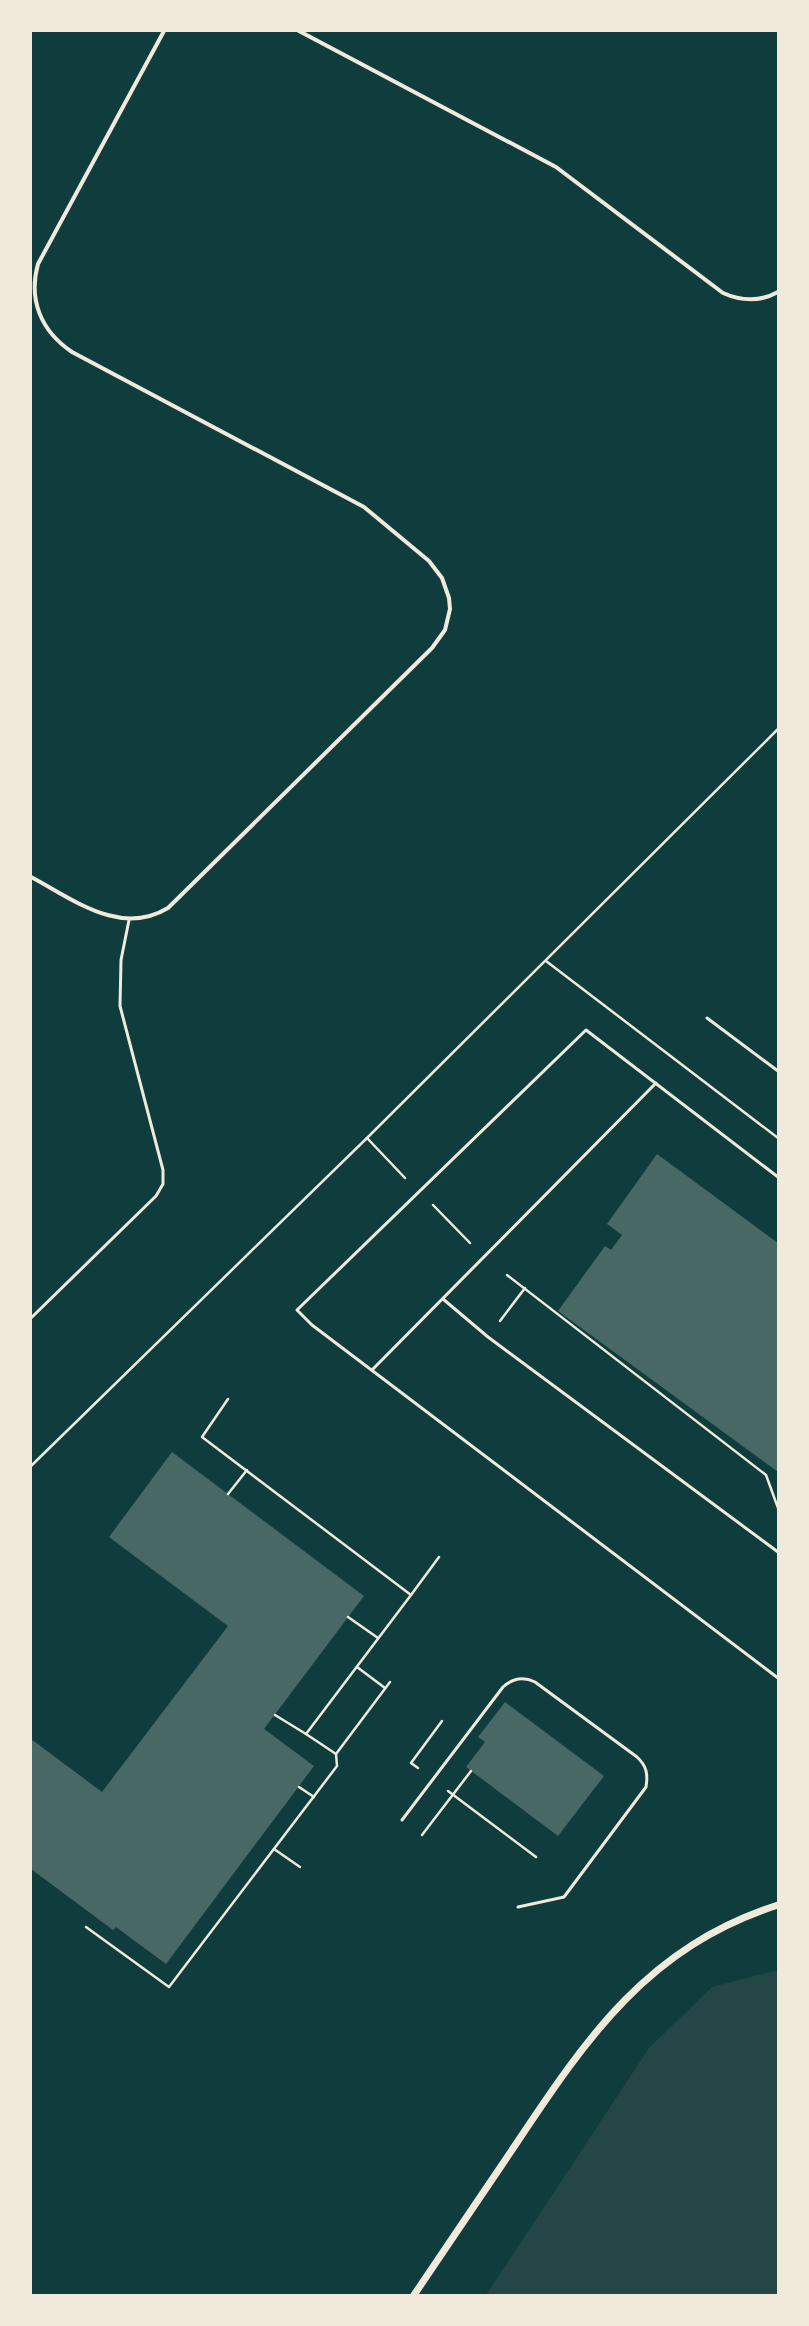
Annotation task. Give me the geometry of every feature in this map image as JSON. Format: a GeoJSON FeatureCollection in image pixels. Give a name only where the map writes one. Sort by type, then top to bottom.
{"type":"FeatureCollection","features":[{"type":"Feature","properties":{"kind":"street"},"geometry":{"type":"LineString","coordinates":[[31,877],[99,913],[129,920],[159,913],[178,899],[432,648],[445,630],[450,609],[446,587],[436,569],[364,508],[334,490],[72,352],[54,338],[41,319],[36,306],[34,286],[38,264],[164,31]]}},
{"type":"Feature","properties":{"kind":"street"},"geometry":{"type":"LineString","coordinates":[[298,31],[556,167],[723,293],[738,298],[753,300],[778,292]]}},
{"type":"Feature","properties":{"kind":"street"},"geometry":{"type":"LineString","coordinates":[[414,2295],[562,2076],[602,2024],[624,1999],[646,1978],[700,1940],[732,1924],[778,1905]]}},
{"type":"Feature","properties":{"kind":"lane"},"geometry":{"type":"LineString","coordinates":[[31,1318],[156,1196],[163,1184],[164,1170],[120,1006],[121,960],[129,920]]}},
{"type":"Feature","properties":{"kind":"lane"},"geometry":{"type":"LineString","coordinates":[[707,1018],[778,1071]]}},
{"type":"Feature","properties":{"kind":"lane"},"geometry":{"type":"LineString","coordinates":[[778,1177],[586,1030],[298,1310],[312,1325],[778,1678]]}},
{"type":"Feature","properties":{"kind":"lane"},"geometry":{"type":"LineString","coordinates":[[372,1370],[656,1083]]}},
{"type":"Feature","properties":{"kind":"lane"},"geometry":{"type":"LineString","coordinates":[[443,1299],[488,1337],[778,1552]]}},
{"type":"Feature","properties":{"kind":"lane"},"geometry":{"type":"LineString","coordinates":[[402,1820],[503,1687],[518,1678],[525,1678],[535,1682],[637,1757],[642,1762],[647,1774],[646,1788],[564,1897],[518,1907]]}},
{"type":"Feature","properties":{"kind":"path"},"geometry":{"type":"LineString","coordinates":[[31,1466],[367,1138],[778,729]]}},
{"type":"Feature","properties":{"kind":"path"},"geometry":{"type":"LineString","coordinates":[[546,961],[778,1138]]}},
{"type":"Feature","properties":{"kind":"path"},"geometry":{"type":"LineString","coordinates":[[367,1138],[405,1178]]}},
{"type":"Feature","properties":{"kind":"path"},"geometry":{"type":"LineString","coordinates":[[432,1204],[472,1245]]}},
{"type":"Feature","properties":{"kind":"path"},"geometry":{"type":"LineString","coordinates":[[507,1275],[766,1475],[778,1508]]}},
{"type":"Feature","properties":{"kind":"path"},"geometry":{"type":"LineString","coordinates":[[503,1317],[525,1288]]}},
{"type":"Feature","properties":{"kind":"path"},"geometry":{"type":"LineString","coordinates":[[228,1399],[202,1437],[411,1595]]}},
{"type":"Feature","properties":{"kind":"path"},"geometry":{"type":"LineString","coordinates":[[228,1494],[247,1470]]}},
{"type":"Feature","properties":{"kind":"path"},"geometry":{"type":"LineString","coordinates":[[306,1734],[439,1557]]}},
{"type":"Feature","properties":{"kind":"path"},"geometry":{"type":"LineString","coordinates":[[348,1617],[378,1638]]}},
{"type":"Feature","properties":{"kind":"path"},"geometry":{"type":"LineString","coordinates":[[357,1667],[385,1688]]}},
{"type":"Feature","properties":{"kind":"path"},"geometry":{"type":"LineString","coordinates":[[86,1927],[169,1987],[337,1766],[336,1754],[390,1682]]}},
{"type":"Feature","properties":{"kind":"path"},"geometry":{"type":"LineString","coordinates":[[275,1715],[336,1754]]}},
{"type":"Feature","properties":{"kind":"path"},"geometry":{"type":"LineString","coordinates":[[420,1770],[411,1763],[442,1721]]}},
{"type":"Feature","properties":{"kind":"path"},"geometry":{"type":"LineString","coordinates":[[422,1835],[471,1771]]}},
{"type":"Feature","properties":{"kind":"path"},"geometry":{"type":"LineString","coordinates":[[299,1787],[314,1797]]}},
{"type":"Feature","properties":{"kind":"path"},"geometry":{"type":"LineString","coordinates":[[443,1787],[536,1857]]}},
{"type":"Feature","properties":{"kind":"path"},"geometry":{"type":"LineString","coordinates":[[274,1849],[300,1867]]}},
{"type":"Feature","properties":{"kind":"shaded area"},"geometry":{"type":"Polygon","coordinates":[[[778,1970],[778,2295],[486,2295],[649,2048],[712,1987],[778,1970]]]}},
{"type":"Feature","properties":{"kind":"building"},"geometry":{"type":"Polygon","coordinates":[[[657,1154],[778,1243],[778,1472],[558,1311],[605,1246],[611,1250],[622,1235],[607,1224],[657,1154]]]}},
{"type":"Feature","properties":{"kind":"building"},"geometry":{"type":"Polygon","coordinates":[[[172,1452],[364,1596],[264,1729],[314,1766],[166,1964],[116,1927],[113,1930],[31,1869],[31,1739],[102,1792],[228,1626],[109,1537],[172,1452]]]}},
{"type":"Feature","properties":{"kind":"building"},"geometry":{"type":"Polygon","coordinates":[[[505,1702],[604,1776],[558,1836],[466,1767],[485,1742],[478,1737],[505,1702]]]}}]}
